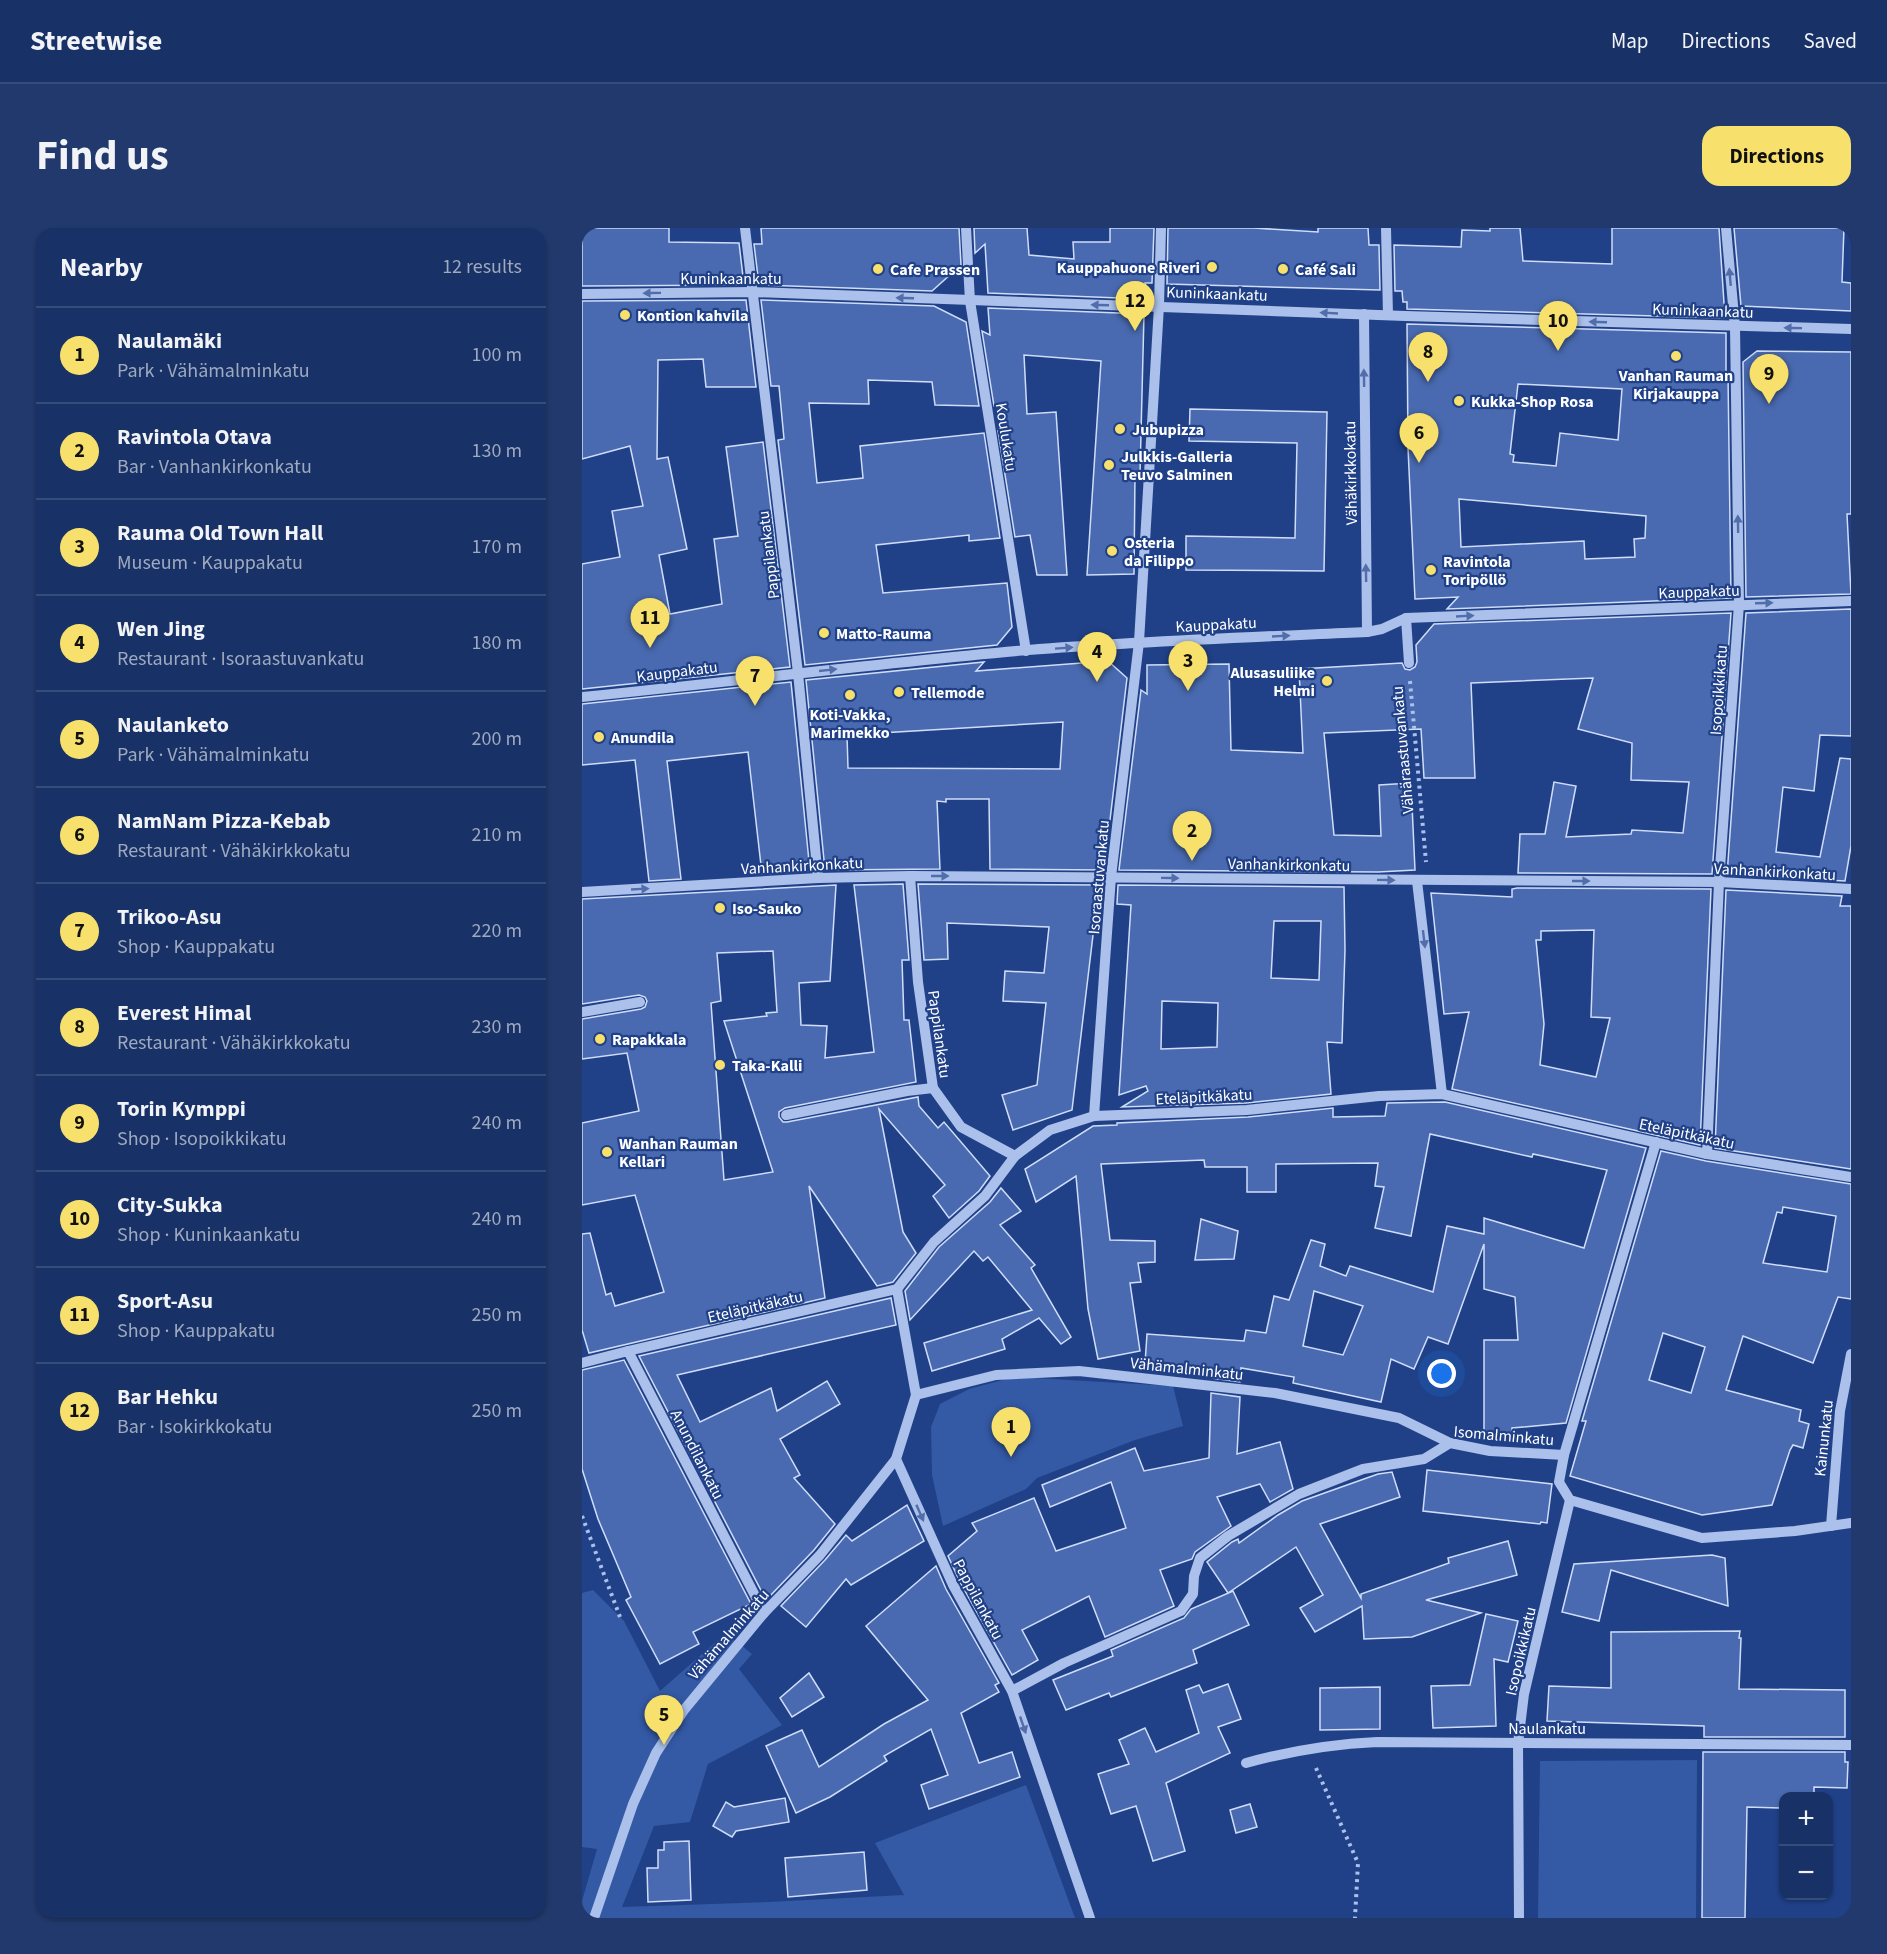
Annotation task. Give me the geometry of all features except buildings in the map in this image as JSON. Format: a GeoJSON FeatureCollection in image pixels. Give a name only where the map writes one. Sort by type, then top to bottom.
{"type":"FeatureCollection","features":[{"type":"Feature","properties":{"kind":"street","name":"Pappilankatu"},"geometry":{"type":"LineString","coordinates":[[745,228],[798,673],[818,878]]}},
{"type":"Feature","properties":{"kind":"street","name":"Koulukatu"},"geometry":{"type":"LineString","coordinates":[[966,228],[970,301],[1026,651]]}},
{"type":"Feature","properties":{"kind":"street","name":"Isoraastuvankatu"},"geometry":{"type":"LineString","coordinates":[[1094,1116],[1111,877],[1139,642],[1159,306],[1161,228]]}},
{"type":"Feature","properties":{"kind":"street"},"geometry":{"type":"LineString","coordinates":[[1386,228],[1388,315]]}},
{"type":"Feature","properties":{"kind":"street","name":"Isopoikkikatu"},"geometry":{"type":"LineString","coordinates":[[1707,1154],[1719,882],[1739,604],[1735,327],[1726,228]]}},
{"type":"Feature","properties":{"kind":"street","name":"Kuninkaankatu"},"geometry":{"type":"LineString","coordinates":[[582,294],[752,292],[1735,327],[1851,328]]}},
{"type":"Feature","properties":{"kind":"street","name":"Vähäkirkkokatu"},"geometry":{"type":"LineString","coordinates":[[1364,314],[1367,632]]}},
{"type":"Feature","properties":{"kind":"street","name":"Kauppakatu"},"geometry":{"type":"LineString","coordinates":[[582,697],[1026,651],[1139,642],[1367,632],[1382,630],[1406,618],[1851,601]]}},
{"type":"Feature","properties":{"kind":"street","name":"Vähäraastuvankatu"},"geometry":{"type":"LineString","coordinates":[[1406,618],[1409,663]]}},
{"type":"Feature","properties":{"kind":"street","name":"Pappilankatu"},"geometry":{"type":"LineString","coordinates":[[910,876],[918,982],[933,1088],[961,1127],[1015,1156]]}},
{"type":"Feature","properties":{"kind":"street","name":"Vanhankirkonkatu"},"geometry":{"type":"LineString","coordinates":[[582,892],[818,878],[910,876],[1719,882],[1851,890]]}},
{"type":"Feature","properties":{"kind":"street"},"geometry":{"type":"LineString","coordinates":[[1422,880],[1442,1094]]}},
{"type":"Feature","properties":{"kind":"street"},"geometry":{"type":"LineString","coordinates":[[582,1012],[640,1002]]}},
{"type":"Feature","properties":{"kind":"street"},"geometry":{"type":"LineString","coordinates":[[786,1115],[933,1088]]}},
{"type":"Feature","properties":{"kind":"street","name":"Eteläpitkäkatu"},"geometry":{"type":"LineString","coordinates":[[627,1351],[897,1289],[934,1242],[986,1196],[1015,1156],[1050,1130],[1094,1116],[1247,1110],[1379,1096],[1442,1094],[1707,1154],[1851,1177]]}},
{"type":"Feature","properties":{"kind":"street"},"geometry":{"type":"LineString","coordinates":[[1564,1455],[1656,1142]]}},
{"type":"Feature","properties":{"kind":"street"},"geometry":{"type":"LineString","coordinates":[[896,1459],[916,1395],[897,1289]]}},
{"type":"Feature","properties":{"kind":"street"},"geometry":{"type":"LineString","coordinates":[[582,1363],[627,1351]]}},
{"type":"Feature","properties":{"kind":"street","name":"Anundilankatu"},"geometry":{"type":"LineString","coordinates":[[627,1351],[764,1613]]}},
{"type":"Feature","properties":{"kind":"street","name":"Kainunkatu"},"geometry":{"type":"LineString","coordinates":[[1831,1526],[1840,1411],[1851,1354]]}},
{"type":"Feature","properties":{"kind":"street","name":"Vähämalminkatu"},"geometry":{"type":"LineString","coordinates":[[916,1395],[996,1375],[1079,1371],[1275,1393],[1399,1418],[1449,1443]]}},
{"type":"Feature","properties":{"kind":"street","name":"Isomalminkatu"},"geometry":{"type":"LineString","coordinates":[[1012,1691],[1064,1663],[1181,1611],[1193,1594],[1194,1576],[1200,1558],[1228,1536],[1299,1494],[1363,1469],[1424,1459],[1449,1443],[1490,1451],[1564,1455],[1559,1482],[1570,1500]]}},
{"type":"Feature","properties":{"kind":"street","name":"Pappilankatu"},"geometry":{"type":"LineString","coordinates":[[896,1459],[953,1585],[1012,1691],[1090,1918]]}},
{"type":"Feature","properties":{"kind":"street","name":"Vähämalminkatu"},"geometry":{"type":"LineString","coordinates":[[594,1918],[633,1804],[656,1754],[684,1710],[764,1613],[820,1555],[896,1459]]}},
{"type":"Feature","properties":{"kind":"street"},"geometry":{"type":"LineString","coordinates":[[1570,1500],[1702,1538],[1795,1531],[1851,1523]]}},
{"type":"Feature","properties":{"kind":"street","name":"Isopoikkikatu"},"geometry":{"type":"LineString","coordinates":[[1519,1918],[1518,1743],[1524,1694],[1570,1500]]}},
{"type":"Feature","properties":{"kind":"street","name":"Naulankatu"},"geometry":{"type":"LineString","coordinates":[[1246,1763],[1338,1743],[1851,1745]]}},
{"type":"Feature","properties":{"kind":"path","name":"Vähäraastuvankatu"},"geometry":{"type":"LineString","coordinates":[[1409,663],[1422,880]]}},
{"type":"Feature","properties":{"kind":"path"},"geometry":{"type":"LineString","coordinates":[[582,1516],[620,1617]]}},
{"type":"Feature","properties":{"kind":"path"},"geometry":{"type":"LineString","coordinates":[[1307,1748],[1358,1863],[1355,1918]]}},
{"type":"Feature","properties":{"kind":"shaded area"},"geometry":{"type":"Polygon","coordinates":[[[1014,1377],[1173,1386],[1183,1426],[1135,1440],[1037,1478],[1026,1489],[943,1526],[932,1475],[931,1427],[940,1404],[969,1389],[1014,1377]]]}},
{"type":"Feature","properties":{"kind":"shaded area"},"geometry":{"type":"Polygon","coordinates":[[[593,1590],[624,1621],[660,1691],[726,1633],[752,1654],[739,1669],[782,1725],[708,1764],[690,1822],[654,1826],[622,1907],[904,1895],[875,1843],[1026,1785],[1075,1918],[582,1918],[582,1901],[597,1849],[582,1847],[582,1593],[593,1590]]]}},
{"type":"Feature","properties":{"kind":"shaded area"},"geometry":{"type":"Polygon","coordinates":[[[1697,1760],[1696,1918],[1538,1918],[1540,1761],[1697,1760]]]}},
{"type":"Feature","properties":{"kind":"place","name":"Kauppahuone Riveri"},"geometry":{"type":"Point","coordinates":[1212,267]}},
{"type":"Feature","properties":{"kind":"place","name":"Cafe Prassen"},"geometry":{"type":"Point","coordinates":[878,269]}},
{"type":"Feature","properties":{"kind":"place","name":"Café Sali"},"geometry":{"type":"Point","coordinates":[1283,269]}},
{"type":"Feature","properties":{"kind":"place","name":"Kontion kahvila"},"geometry":{"type":"Point","coordinates":[625,315]}},
{"type":"Feature","properties":{"kind":"place","name":"Bar Hehku"},"geometry":{"type":"Point","coordinates":[1135,331]}},
{"type":"Feature","properties":{"kind":"place","name":"City-Sukka"},"geometry":{"type":"Point","coordinates":[1558,351]}},
{"type":"Feature","properties":{"kind":"place","name":"Vanhan Rauman Kirjakauppa"},"geometry":{"type":"Point","coordinates":[1676,356]}},
{"type":"Feature","properties":{"kind":"place","name":"Everest Himal"},"geometry":{"type":"Point","coordinates":[1428,382]}},
{"type":"Feature","properties":{"kind":"place","name":"Kukka-Shop Rosa"},"geometry":{"type":"Point","coordinates":[1459,401]}},
{"type":"Feature","properties":{"kind":"place","name":"Torin Kymppi"},"geometry":{"type":"Point","coordinates":[1769,404]}},
{"type":"Feature","properties":{"kind":"place","name":"Jubupizza"},"geometry":{"type":"Point","coordinates":[1120,429]}},
{"type":"Feature","properties":{"kind":"place","name":"NamNam Pizza-Kebab"},"geometry":{"type":"Point","coordinates":[1419,463]}},
{"type":"Feature","properties":{"kind":"place","name":"Julkkis-Galleria Teuvo Salminen"},"geometry":{"type":"Point","coordinates":[1109,465]}},
{"type":"Feature","properties":{"kind":"place","name":"Osteria da Filippo"},"geometry":{"type":"Point","coordinates":[1112,551]}},
{"type":"Feature","properties":{"kind":"place","name":"Ravintola Toripöllö"},"geometry":{"type":"Point","coordinates":[1431,570]}},
{"type":"Feature","properties":{"kind":"place","name":"Matto-Rauma"},"geometry":{"type":"Point","coordinates":[824,633]}},
{"type":"Feature","properties":{"kind":"place","name":"Sport-Asu"},"geometry":{"type":"Point","coordinates":[650,648]}},
{"type":"Feature","properties":{"kind":"place","name":"Alusasuliike Helmi"},"geometry":{"type":"Point","coordinates":[1327,681]}},
{"type":"Feature","properties":{"kind":"place","name":"Wen Jing"},"geometry":{"type":"Point","coordinates":[1097,682]}},
{"type":"Feature","properties":{"kind":"place","name":"Rauma Old Town Hall"},"geometry":{"type":"Point","coordinates":[1188,691]}},
{"type":"Feature","properties":{"kind":"place","name":"Tellemode"},"geometry":{"type":"Point","coordinates":[899,692]}},
{"type":"Feature","properties":{"kind":"place","name":"Koti-Vakka, Marimekko"},"geometry":{"type":"Point","coordinates":[850,695]}},
{"type":"Feature","properties":{"kind":"place","name":"Trikoo-Asu"},"geometry":{"type":"Point","coordinates":[755,706]}},
{"type":"Feature","properties":{"kind":"place","name":"Anundila"},"geometry":{"type":"Point","coordinates":[599,737]}},
{"type":"Feature","properties":{"kind":"place","name":"Ravintola Otava"},"geometry":{"type":"Point","coordinates":[1192,861]}},
{"type":"Feature","properties":{"kind":"place","name":"Iso-Sauko"},"geometry":{"type":"Point","coordinates":[720,908]}},
{"type":"Feature","properties":{"kind":"place","name":"Rapakkala"},"geometry":{"type":"Point","coordinates":[600,1039]}},
{"type":"Feature","properties":{"kind":"place","name":"Taka-Kalli"},"geometry":{"type":"Point","coordinates":[720,1065]}},
{"type":"Feature","properties":{"kind":"place","name":"Wanhan Rauman Kellari"},"geometry":{"type":"Point","coordinates":[607,1152]}},
{"type":"Feature","properties":{"kind":"place","name":"Naulamäki"},"geometry":{"type":"Point","coordinates":[1011,1457]}},
{"type":"Feature","properties":{"kind":"place","name":"Naulanketo"},"geometry":{"type":"Point","coordinates":[664,1745]}}]}
